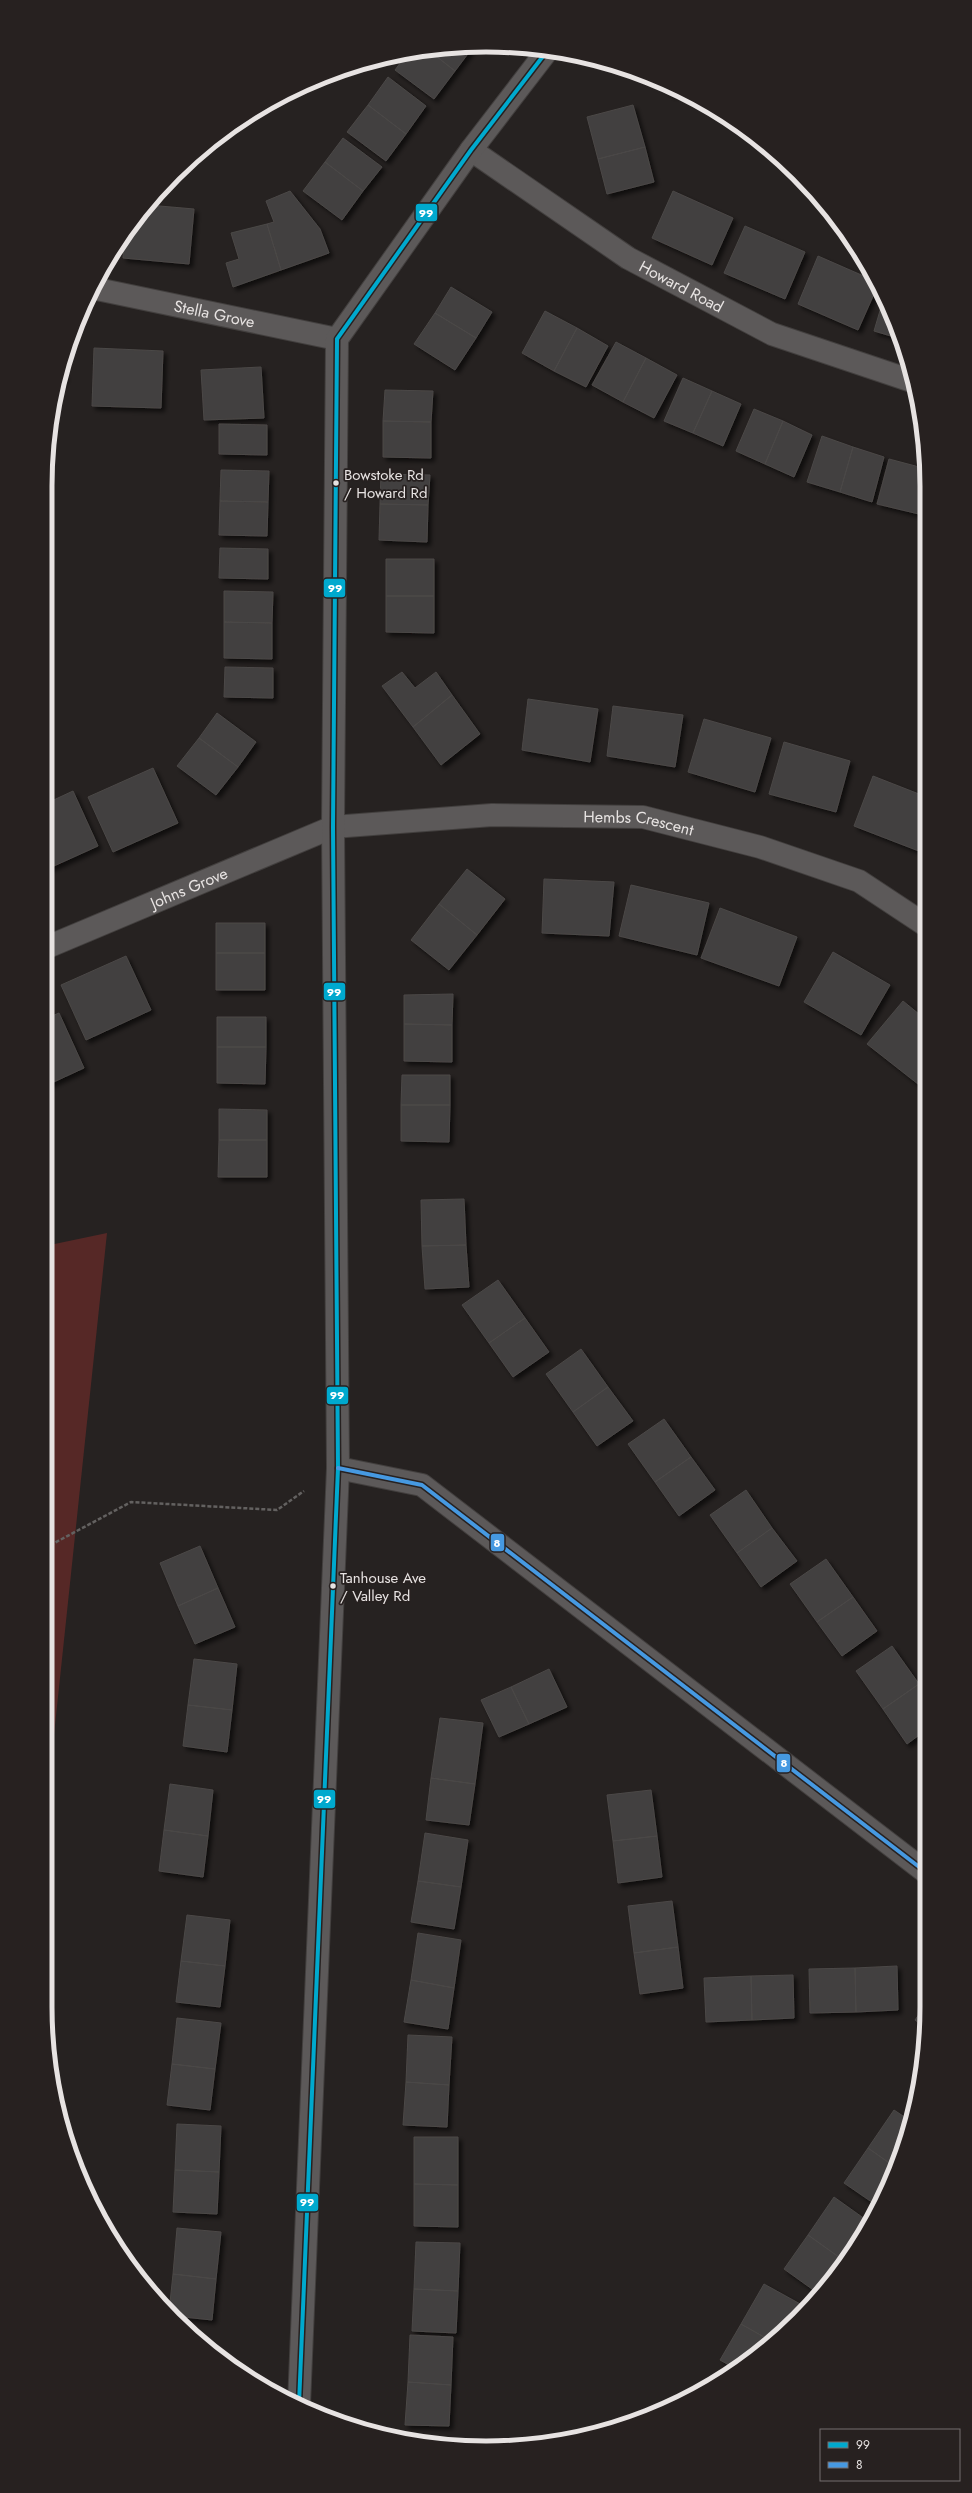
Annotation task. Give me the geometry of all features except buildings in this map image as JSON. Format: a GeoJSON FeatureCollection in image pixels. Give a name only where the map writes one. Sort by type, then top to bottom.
{"type":"FeatureCollection","features":[{"type":"Feature","properties":{"kind":"street"},"geometry":{"type":"LineString","coordinates":[[299,2398],[338,1468],[333,827],[337,340],[471,150],[543,56]]}},
{"type":"Feature","properties":{"kind":"street","name":"Howard Road"},"geometry":{"type":"LineString","coordinates":[[471,150],[628,258],[772,334],[906,379]]}},
{"type":"Feature","properties":{"kind":"street","name":"Stella Grove"},"geometry":{"type":"LineString","coordinates":[[99,290],[337,340]]}},
{"type":"Feature","properties":{"kind":"street","name":"Hembs Crescent"},"geometry":{"type":"LineString","coordinates":[[333,827],[492,815],[643,817],[760,847],[859,881],[920,921]]}},
{"type":"Feature","properties":{"kind":"street","name":"Johns Grove"},"geometry":{"type":"LineString","coordinates":[[52,945],[333,827]]}},
{"type":"Feature","properties":{"kind":"street"},"geometry":{"type":"LineString","coordinates":[[338,1468],[422,1485],[920,1868]]}},
{"type":"Feature","properties":{"kind":"path"},"geometry":{"type":"LineString","coordinates":[[52,1544],[131,1502],[277,1510],[338,1468]]}},
{"type":"Feature","properties":{"kind":"shaded area"},"geometry":{"type":"Polygon","coordinates":[[[107,1233],[52,1754],[52,1245],[107,1233]]]}},
{"type":"Feature","properties":{"kind":"transit line","name":"99"},"geometry":{"type":"LineString","coordinates":[[299,2398],[338,1468],[333,827],[337,339],[471,150],[543,56]]}},
{"type":"Feature","properties":{"kind":"transit line","name":"8"},"geometry":{"type":"LineString","coordinates":[[338,1468],[422,1485],[920,1868]]}},
{"type":"Feature","properties":{"kind":"place","name":"Bowstoke Rd / Howard Rd"},"geometry":{"type":"Point","coordinates":[336,483]}},
{"type":"Feature","properties":{"kind":"place","name":"Tanhouse Ave / Valley Rd"},"geometry":{"type":"Point","coordinates":[333,1586]}}]}
